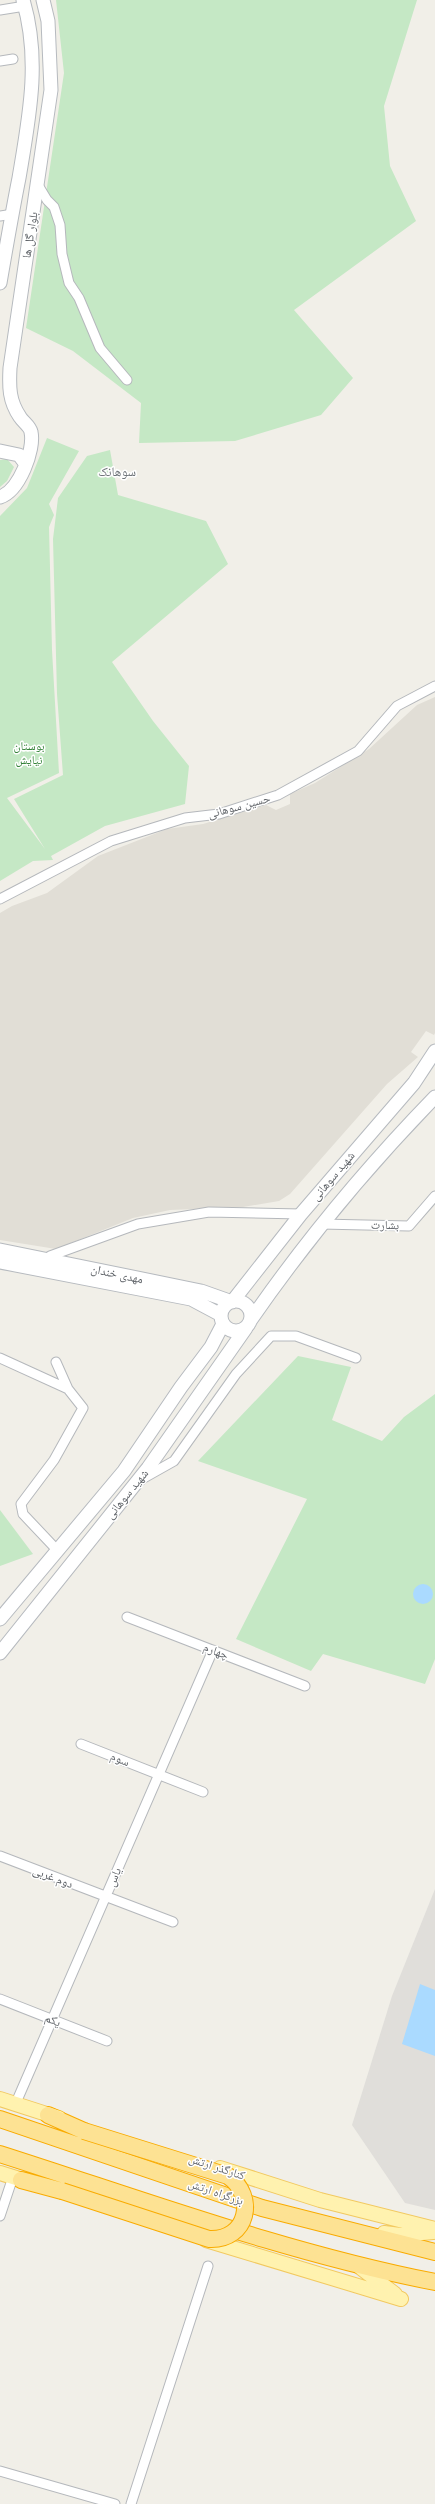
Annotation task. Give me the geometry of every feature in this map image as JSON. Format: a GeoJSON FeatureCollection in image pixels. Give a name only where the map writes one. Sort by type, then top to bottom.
{"type":"FeatureCollection","features":[{"type":"Feature","properties":{"kind":"highway"},"geometry":{"type":"LineString","coordinates":[[11,2176],[62,2190],[209,2239],[228,2237],[235,2231],[244,2215],[246,2206],[242,2189],[228,2176],[84,2131],[48,2115]]}},
{"type":"Feature","properties":{"kind":"highway","name":"بزرگراه ارتش"},"geometry":{"type":"LineString","coordinates":[[0,2119],[262,2208],[435,2252]]}},
{"type":"Feature","properties":{"kind":"highway"},"geometry":{"type":"LineString","coordinates":[[0,2154],[242,2232],[357,2265],[435,2282]]}},
{"type":"Feature","properties":{"kind":"main road","name":"بلوار گل ها"},"geometry":{"type":"LineString","coordinates":[[0,497],[16,483],[24,473],[25,463],[32,445],[31,430],[20,418],[9,396],[10,368],[52,90],[48,21],[43,0]]}},
{"type":"Feature","properties":{"kind":"main road","name":"بلوار گل ها"},"geometry":{"type":"LineString","coordinates":[[0,283],[6,215],[32,101],[32,55],[24,3]]}},
{"type":"Feature","properties":{"kind":"main road"},"geometry":{"type":"LineString","coordinates":[[0,451],[19,455],[25,463]]}},
{"type":"Feature","properties":{"kind":"main road","name":"شهید سوهانی"},"geometry":{"type":"LineString","coordinates":[[232,1302],[300,1214],[414,1083],[435,1051]]}},
{"type":"Feature","properties":{"kind":"main road","name":"شهید سوهانی"},"geometry":{"type":"LineString","coordinates":[[0,1653],[138,1481],[248,1324],[321,1224],[364,1172],[435,1096]]}},
{"type":"Feature","properties":{"kind":"main road","name":"مهدی خندان"},"geometry":{"type":"LineString","coordinates":[[0,1250],[201,1291],[232,1302]]}},
{"type":"Feature","properties":{"kind":"main road","name":"مهدی خندان"},"geometry":{"type":"LineString","coordinates":[[0,1262],[191,1298],[222,1319]]}},
{"type":"Feature","properties":{"kind":"main road"},"geometry":{"type":"LineString","coordinates":[[232,1302],[245,1305],[250,1312],[248,1324],[233,1331],[222,1319],[225,1306],[232,1302]]}},
{"type":"Feature","properties":{"kind":"main road","name":"شهید سوهانی"},"geometry":{"type":"LineString","coordinates":[[0,1619],[124,1471],[181,1387],[211,1347],[222,1319]]}},
{"type":"Feature","properties":{"kind":"main road"},"geometry":{"type":"LineString","coordinates":[[124,1471],[138,1481]]}},
{"type":"Feature","properties":{"kind":"main road","name":"کنارگذر ارتش"},"geometry":{"type":"LineString","coordinates":[[0,2100],[283,2189],[435,2230]]}},
{"type":"Feature","properties":{"kind":"main road"},"geometry":{"type":"LineString","coordinates":[[11,2176],[401,2299],[357,2265]]}},
{"type":"Feature","properties":{"kind":"main road"},"geometry":{"type":"LineString","coordinates":[[329,2226],[400,2235],[435,2230]]}},
{"type":"Feature","properties":{"kind":"main road"},"geometry":{"type":"LineString","coordinates":[[357,2286],[409,2277]]}},
{"type":"Feature","properties":{"kind":"street"},"geometry":{"type":"LineString","coordinates":[[0,10],[24,3]]}},
{"type":"Feature","properties":{"kind":"street"},"geometry":{"type":"LineString","coordinates":[[0,61],[13,59]]}},
{"type":"Feature","properties":{"kind":"street"},"geometry":{"type":"LineString","coordinates":[[38,185],[47,200],[54,207],[58,219],[69,283],[79,298],[100,348],[127,380]]}},
{"type":"Feature","properties":{"kind":"street","name":"حسین سوهانی"},"geometry":{"type":"LineString","coordinates":[[0,899],[111,841],[185,818],[218,814],[278,795],[358,751],[397,706],[435,686]]}},
{"type":"Feature","properties":{"kind":"street","name":"بشارت"},"geometry":{"type":"LineString","coordinates":[[321,1224],[409,1226],[435,1196]]}},
{"type":"Feature","properties":{"kind":"street"},"geometry":{"type":"LineString","coordinates":[[50,1256],[138,1224],[159,1220],[209,1212],[300,1214]]}},
{"type":"Feature","properties":{"kind":"street"},"geometry":{"type":"LineString","coordinates":[[138,1481],[174,1461],[236,1374],[271,1336],[296,1336],[356,1358]]}},
{"type":"Feature","properties":{"kind":"street"},"geometry":{"type":"LineString","coordinates":[[0,1358],[68,1389],[79,1400],[82,1412],[54,1460],[21,1504],[20,1510],[57,1550]]}},
{"type":"Feature","properties":{"kind":"street"},"geometry":{"type":"LineString","coordinates":[[56,1362],[68,1389]]}},
{"type":"Feature","properties":{"kind":"street","name":"چهارم"},"geometry":{"type":"LineString","coordinates":[[127,1617],[305,1686]]}},
{"type":"Feature","properties":{"kind":"street","name":"یاس"},"geometry":{"type":"LineString","coordinates":[[15,2105],[213,1650]]}},
{"type":"Feature","properties":{"kind":"street","name":"سوم"},"geometry":{"type":"LineString","coordinates":[[81,1744],[203,1792]]}},
{"type":"Feature","properties":{"kind":"street","name":"دوم غربی"},"geometry":{"type":"LineString","coordinates":[[0,1856],[173,1922]]}},
{"type":"Feature","properties":{"kind":"street","name":"یکم"},"geometry":{"type":"LineString","coordinates":[[0,1999],[107,2041]]}},
{"type":"Feature","properties":{"kind":"street"},"geometry":{"type":"LineString","coordinates":[[0,2216],[11,2176]]}},
{"type":"Feature","properties":{"kind":"street"},"geometry":{"type":"LineString","coordinates":[[131,2504],[208,2266]]}},
{"type":"Feature","properties":{"kind":"street"},"geometry":{"type":"LineString","coordinates":[[0,2471],[115,2504]]}},
{"type":"Feature","properties":{"kind":"shaded area"},"geometry":{"type":"Polygon","coordinates":[[[435,697],[435,1033],[434,1035],[426,1031],[411,1052],[418,1057],[387,1084],[290,1194],[279,1201],[243,1207],[170,1210],[133,1218],[56,1249],[0,1240],[0,913],[12,906],[47,893],[98,856],[167,829],[203,824],[266,805],[276,810],[290,804],[290,794],[315,783],[369,749],[417,705],[435,697]]]}},
{"type":"Feature","properties":{"kind":"shaded area"},"geometry":{"type":"Polygon","coordinates":[[[435,1889],[435,2210],[405,2203],[352,2125],[392,1996],[435,1889]]]}},
{"type":"Feature","properties":{"kind":"green space"},"geometry":{"type":"Polygon","coordinates":[[[56,0],[417,0],[384,106],[390,166],[416,221],[294,310],[353,378],[321,415],[235,441],[139,443],[141,403],[73,351],[26,328],[64,73],[56,0]]]}},
{"type":"Feature","properties":{"kind":"green space","name":"بوستان نیایش"},"geometry":{"type":"Polygon","coordinates":[[[47,438],[79,451],[49,504],[54,515],[49,527],[52,650],[59,773],[7,798],[45,849],[14,799],[63,775],[57,694],[53,539],[58,498],[87,456],[110,450],[118,495],[206,521],[228,564],[112,662],[153,721],[189,766],[185,804],[105,826],[51,856],[53,860],[33,861],[0,881],[0,516],[27,488],[47,438]]]}},
{"type":"Feature","properties":{"kind":"green space"},"geometry":{"type":"Polygon","coordinates":[[[7,459],[14,467],[7,481],[0,487],[0,460],[7,459]]]}},
{"type":"Feature","properties":{"kind":"green space"},"geometry":{"type":"Polygon","coordinates":[[[298,1356],[351,1367],[332,1420],[382,1441],[404,1417],[435,1394],[435,1659],[425,1684],[323,1654],[311,1671],[236,1639],[307,1499],[198,1461],[298,1356]]]}},
{"type":"Feature","properties":{"kind":"green space"},"geometry":{"type":"Polygon","coordinates":[[[0,1510],[33,1554],[0,1566],[0,1510]]]}},
{"type":"Feature","properties":{"kind":"water"},"geometry":{"type":"Polygon","coordinates":[[[423,1584],[430,1587],[433,1594],[430,1601],[423,1604],[416,1601],[413,1594],[416,1587],[423,1584]]]}},
{"type":"Feature","properties":{"kind":"water"},"geometry":{"type":"Polygon","coordinates":[[[420,1984],[435,1990],[435,2056],[402,2044],[420,1984]]]}},
{"type":"Feature","properties":{"kind":"district","name":"سوهانک"},"geometry":{"type":"Point","coordinates":[117,471]}}]}
